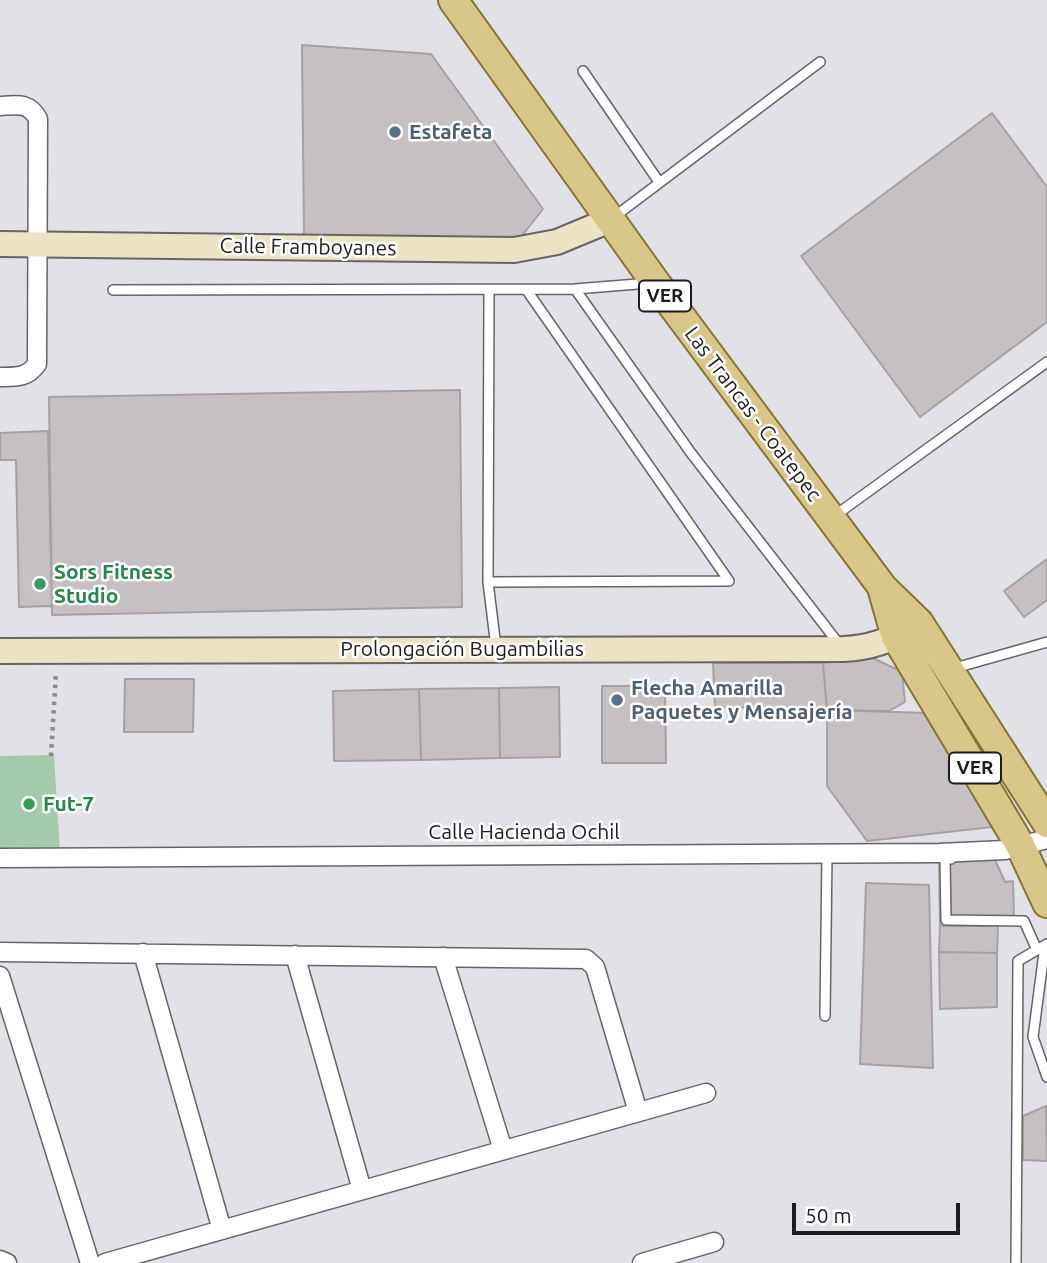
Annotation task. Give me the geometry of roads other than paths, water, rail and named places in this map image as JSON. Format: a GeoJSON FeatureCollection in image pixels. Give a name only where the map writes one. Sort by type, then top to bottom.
{"type":"FeatureCollection","features":[{"type":"Feature","properties":{"kind":"main road","name":"Las Trancas - Coatepec"},"geometry":{"type":"LineString","coordinates":[[453,0],[655,282],[883,589],[908,630],[925,680],[1031,848],[1047,903]]}},
{"type":"Feature","properties":{"kind":"main road","name":"Las Trancas - Coatepec"},"geometry":{"type":"LineString","coordinates":[[908,630],[950,670],[1047,823]]}},
{"type":"Feature","properties":{"kind":"street"},"geometry":{"type":"LineString","coordinates":[[0,106],[25,105],[33,109],[38,118],[37,364],[31,372],[20,377],[0,377]]}},
{"type":"Feature","properties":{"kind":"street","name":"Calle Framboyanes"},"geometry":{"type":"LineString","coordinates":[[0,244],[514,250],[557,242],[610,220]]}},
{"type":"Feature","properties":{"kind":"street","name":"Prolongación Bugambilias"},"geometry":{"type":"LineString","coordinates":[[0,651],[843,649],[861,648],[908,630]]}},
{"type":"Feature","properties":{"kind":"street","name":"Calle Hacienda Ochil"},"geometry":{"type":"LineString","coordinates":[[0,858],[827,853],[1031,848]]}},
{"type":"Feature","properties":{"kind":"street"},"geometry":{"type":"LineString","coordinates":[[0,951],[586,959],[595,967],[638,1112]]}},
{"type":"Feature","properties":{"kind":"street"},"geometry":{"type":"LineString","coordinates":[[143,953],[222,1230]]}},
{"type":"Feature","properties":{"kind":"street"},"geometry":{"type":"LineString","coordinates":[[295,955],[362,1191]]}},
{"type":"Feature","properties":{"kind":"street"},"geometry":{"type":"LineString","coordinates":[[443,957],[503,1150]]}},
{"type":"Feature","properties":{"kind":"street"},"geometry":{"type":"LineString","coordinates":[[0,976],[90,1263]]}},
{"type":"Feature","properties":{"kind":"street"},"geometry":{"type":"LineString","coordinates":[[105,1263],[706,1093]]}},
{"type":"Feature","properties":{"kind":"street"},"geometry":{"type":"LineString","coordinates":[[642,1263],[714,1242]]}},
{"type":"Feature","properties":{"kind":"street"},"geometry":{"type":"LineString","coordinates":[[0,1260],[7,1263]]}},
{"type":"Feature","properties":{"kind":"lane"},"geometry":{"type":"LineString","coordinates":[[610,220],[820,62]]}},
{"type":"Feature","properties":{"kind":"lane"},"geometry":{"type":"LineString","coordinates":[[583,71],[659,182]]}},
{"type":"Feature","properties":{"kind":"lane"},"geometry":{"type":"LineString","coordinates":[[113,290],[527,292],[655,282]]}},
{"type":"Feature","properties":{"kind":"lane"},"geometry":{"type":"LineString","coordinates":[[575,289],[691,453],[843,649]]}},
{"type":"Feature","properties":{"kind":"lane"},"geometry":{"type":"LineString","coordinates":[[489,291],[488,582],[496,649]]}},
{"type":"Feature","properties":{"kind":"lane"},"geometry":{"type":"LineString","coordinates":[[488,582],[729,580],[527,292]]}},
{"type":"Feature","properties":{"kind":"lane"},"geometry":{"type":"LineString","coordinates":[[831,519],[1047,362]]}},
{"type":"Feature","properties":{"kind":"lane"},"geometry":{"type":"LineString","coordinates":[[925,680],[950,670],[1047,642]]}},
{"type":"Feature","properties":{"kind":"lane"},"geometry":{"type":"LineString","coordinates":[[1031,848],[945,859],[946,920],[1024,922],[1043,946],[1033,1037],[1047,1077]]}},
{"type":"Feature","properties":{"kind":"lane"},"geometry":{"type":"LineString","coordinates":[[825,1016],[827,853]]}},
{"type":"Feature","properties":{"kind":"lane"},"geometry":{"type":"LineString","coordinates":[[1016,1263],[1018,961],[1043,946]]}},
{"type":"Feature","properties":{"kind":"lane"},"geometry":{"type":"LineString","coordinates":[[1017,1033],[1033,1037]]}},
{"type":"Feature","properties":{"kind":"place","name":"Estafeta"},"geometry":{"type":"Point","coordinates":[395,132]}},
{"type":"Feature","properties":{"kind":"place","name":"Sors Fitness Studio"},"geometry":{"type":"Point","coordinates":[40,584]}},
{"type":"Feature","properties":{"kind":"place","name":"Flecha Amarilla Paquetes y Mensajería"},"geometry":{"type":"Point","coordinates":[617,700]}},
{"type":"Feature","properties":{"kind":"place","name":"Fut-7"},"geometry":{"type":"Point","coordinates":[29,804]}}]}
